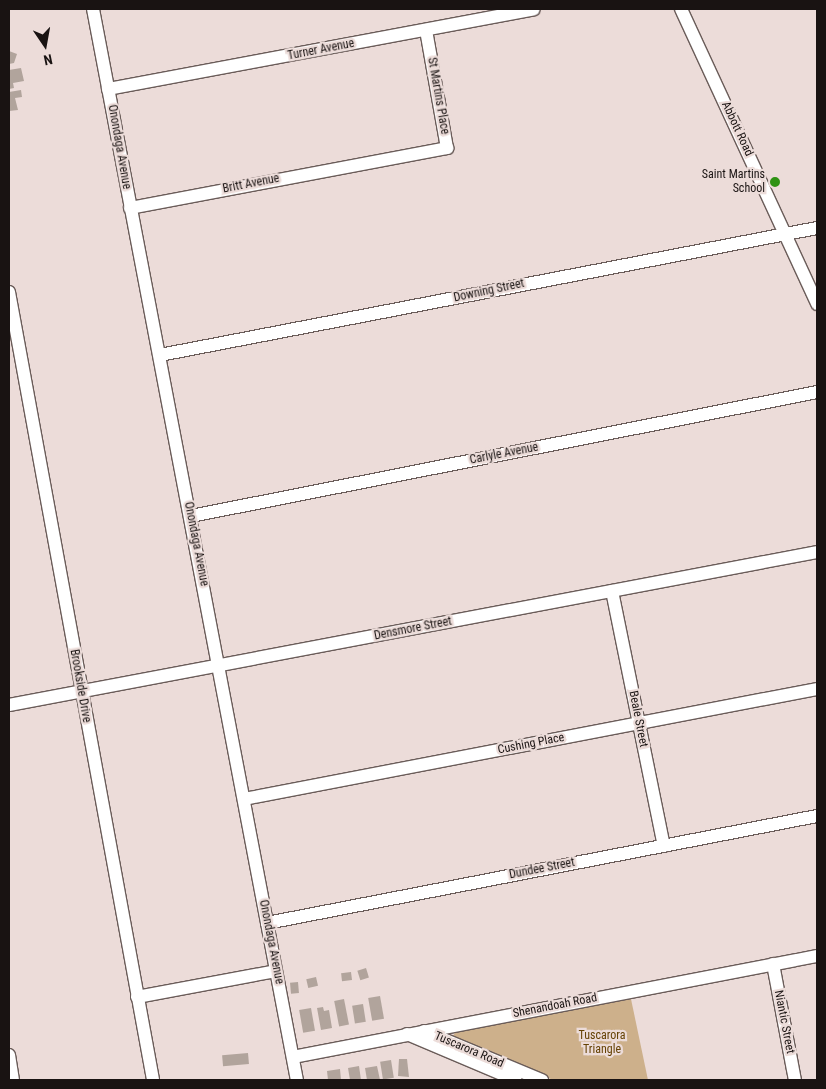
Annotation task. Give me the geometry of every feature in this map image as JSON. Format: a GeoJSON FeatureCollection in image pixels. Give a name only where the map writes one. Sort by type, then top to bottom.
{"type":"FeatureCollection","features":[{"type":"Feature","properties":{"kind":"street","name":"Onondaga Avenue"},"geometry":{"type":"LineString","coordinates":[[93,9],[220,667],[297,1080]]}},
{"type":"Feature","properties":{"kind":"street","name":"Turner Avenue"},"geometry":{"type":"LineString","coordinates":[[108,89],[534,9]]}},
{"type":"Feature","properties":{"kind":"street","name":"Abbott Road"},"geometry":{"type":"LineString","coordinates":[[681,9],[817,304]]}},
{"type":"Feature","properties":{"kind":"street","name":"St Martins Place"},"geometry":{"type":"LineString","coordinates":[[373,161],[446,148],[426,30]]}},
{"type":"Feature","properties":{"kind":"street","name":"Britt Avenue"},"geometry":{"type":"LineString","coordinates":[[130,208],[373,161]]}},
{"type":"Feature","properties":{"kind":"street","name":"Downing Street"},"geometry":{"type":"LineString","coordinates":[[160,355],[817,228]]}},
{"type":"Feature","properties":{"kind":"street","name":"Brookside Drive"},"geometry":{"type":"LineString","coordinates":[[9,292],[153,1080]]}},
{"type":"Feature","properties":{"kind":"street","name":"Carlyle Avenue"},"geometry":{"type":"LineString","coordinates":[[191,516],[817,392]]}},
{"type":"Feature","properties":{"kind":"street","name":"Densmore Street"},"geometry":{"type":"LineString","coordinates":[[9,705],[220,667],[817,552]]}},
{"type":"Feature","properties":{"kind":"street","name":"Beale Street"},"geometry":{"type":"LineString","coordinates":[[612,591],[664,846]]}},
{"type":"Feature","properties":{"kind":"street","name":"Cushing Place"},"geometry":{"type":"LineString","coordinates":[[244,799],[817,689]]}},
{"type":"Feature","properties":{"kind":"street","name":"Dundee Street"},"geometry":{"type":"LineString","coordinates":[[267,924],[817,816]]}},
{"type":"Feature","properties":{"kind":"street","name":"Shenandoah Road"},"geometry":{"type":"LineString","coordinates":[[293,1058],[407,1034],[817,956]]}},
{"type":"Feature","properties":{"kind":"street","name":"Niantic Street"},"geometry":{"type":"LineString","coordinates":[[774,964],[795,1080]]}},
{"type":"Feature","properties":{"kind":"street"},"geometry":{"type":"LineString","coordinates":[[137,996],[276,971]]}},
{"type":"Feature","properties":{"kind":"street","name":"Tuscarora Road"},"geometry":{"type":"LineString","coordinates":[[424,1031],[542,1080]]}},
{"type":"Feature","properties":{"kind":"street","name":"Tuscarora Road"},"geometry":{"type":"LineString","coordinates":[[407,1034],[516,1080]]}},
{"type":"Feature","properties":{"kind":"street"},"geometry":{"type":"LineString","coordinates":[[9,1054],[13,1080]]}},
{"type":"Feature","properties":{"kind":"green space","name":"Tuscarora Triangle"},"geometry":{"type":"Polygon","coordinates":[[[631,999],[648,1080],[553,1080],[453,1036],[456,1031],[631,999]]]}},
{"type":"Feature","properties":{"kind":"building"},"geometry":{"type":"Polygon","coordinates":[[[9,51],[17,54],[14,63],[9,64],[9,51]]]}},
{"type":"Feature","properties":{"kind":"building"},"geometry":{"type":"Polygon","coordinates":[[[21,68],[24,81],[13,83],[14,88],[9,89],[9,70],[21,68]]]}},
{"type":"Feature","properties":{"kind":"building"},"geometry":{"type":"Polygon","coordinates":[[[21,90],[22,97],[15,98],[18,110],[9,111],[9,92],[21,90]]]}},
{"type":"Feature","properties":{"kind":"building"},"geometry":{"type":"Polygon","coordinates":[[[366,968],[369,978],[360,980],[357,971],[366,968]]]}},
{"type":"Feature","properties":{"kind":"building"},"geometry":{"type":"Polygon","coordinates":[[[351,972],[352,980],[342,981],[341,973],[351,972]]]}},
{"type":"Feature","properties":{"kind":"building"},"geometry":{"type":"Polygon","coordinates":[[[316,977],[318,986],[308,988],[306,979],[316,977]]]}},
{"type":"Feature","properties":{"kind":"building"},"geometry":{"type":"Polygon","coordinates":[[[298,982],[299,993],[291,994],[290,983],[298,982]]]}},
{"type":"Feature","properties":{"kind":"building"},"geometry":{"type":"Polygon","coordinates":[[[380,996],[384,1019],[372,1021],[368,998],[380,996]]]}},
{"type":"Feature","properties":{"kind":"building"},"geometry":{"type":"Polygon","coordinates":[[[344,999],[349,1025],[339,1026],[334,1001],[344,999]]]}},
{"type":"Feature","properties":{"kind":"building"},"geometry":{"type":"Polygon","coordinates":[[[363,1004],[366,1022],[355,1023],[352,1006],[363,1004]]]}},
{"type":"Feature","properties":{"kind":"building"},"geometry":{"type":"Polygon","coordinates":[[[323,1007],[324,1011],[329,1010],[332,1028],[321,1030],[317,1008],[323,1007]]]}},
{"type":"Feature","properties":{"kind":"building"},"geometry":{"type":"Polygon","coordinates":[[[311,1008],[315,1031],[303,1033],[299,1010],[311,1008]]]}},
{"type":"Feature","properties":{"kind":"building"},"geometry":{"type":"Polygon","coordinates":[[[248,1053],[249,1064],[223,1066],[222,1055],[248,1053]]]}},
{"type":"Feature","properties":{"kind":"building"},"geometry":{"type":"Polygon","coordinates":[[[399,1059],[407,1059],[409,1077],[398,1076],[399,1059]]]}},
{"type":"Feature","properties":{"kind":"building"},"geometry":{"type":"Polygon","coordinates":[[[391,1060],[394,1078],[383,1079],[380,1062],[391,1060]]]}},
{"type":"Feature","properties":{"kind":"building"},"geometry":{"type":"Polygon","coordinates":[[[359,1066],[361,1080],[350,1080],[348,1068],[359,1066]]]}},
{"type":"Feature","properties":{"kind":"building"},"geometry":{"type":"Polygon","coordinates":[[[377,1066],[380,1080],[367,1080],[365,1068],[377,1066]]]}},
{"type":"Feature","properties":{"kind":"building"},"geometry":{"type":"Polygon","coordinates":[[[340,1069],[341,1080],[328,1080],[327,1071],[340,1069]]]}},
{"type":"Feature","properties":{"kind":"place","name":"Saint Martins School"},"geometry":{"type":"Point","coordinates":[775,182]}}]}
